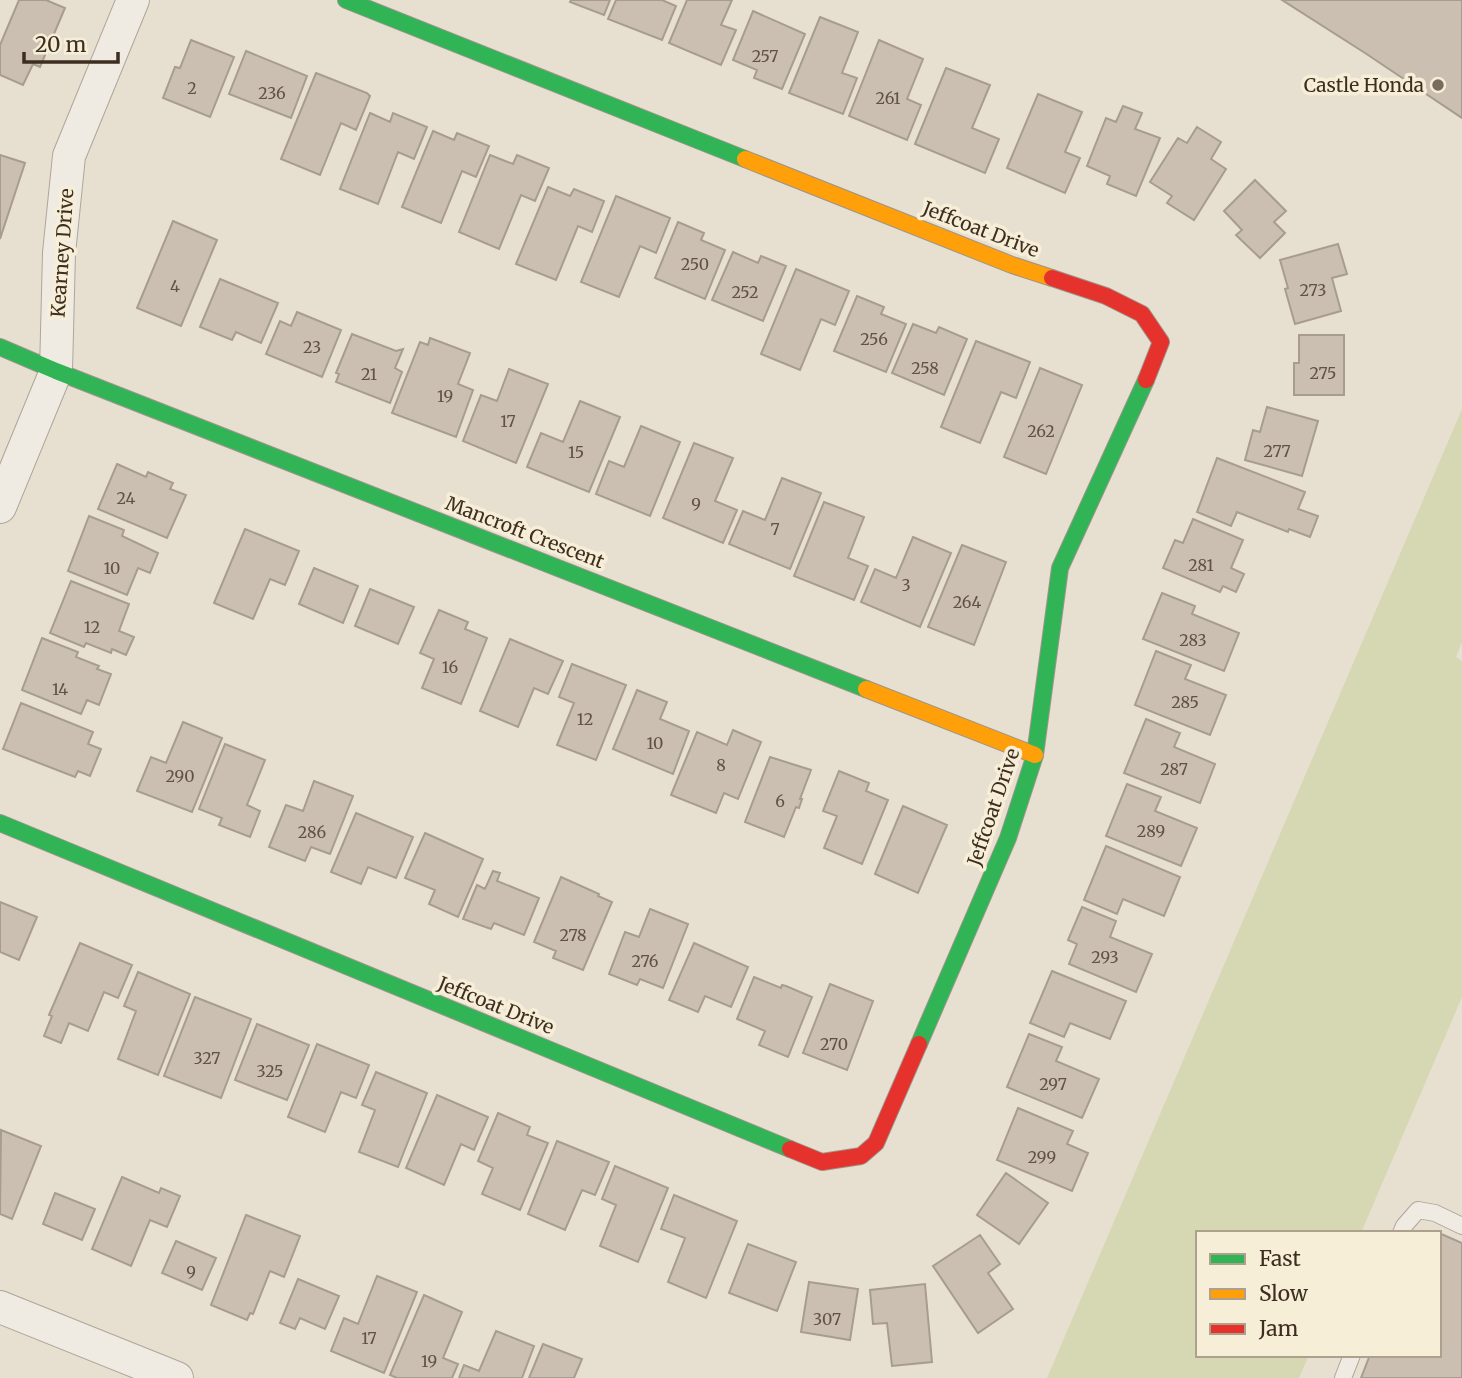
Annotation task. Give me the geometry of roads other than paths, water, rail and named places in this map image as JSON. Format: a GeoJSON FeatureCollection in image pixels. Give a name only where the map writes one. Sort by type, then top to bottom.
{"type":"FeatureCollection","features":[{"type":"Feature","properties":{"kind":"street","name":"Kearney Drive"},"geometry":{"type":"LineString","coordinates":[[0,508],[56,371],[59,253],[69,156],[133,0]]}},
{"type":"Feature","properties":{"kind":"street","name":"Jeffcoat Drive"},"geometry":{"type":"LineString","coordinates":[[0,823],[822,1162],[861,1156],[876,1143],[1008,838],[1035,755],[1060,568],[1142,390],[1161,342],[1142,314],[1106,296],[1012,265],[346,0]]}},
{"type":"Feature","properties":{"kind":"street","name":"Mancroft Crescent"},"geometry":{"type":"LineString","coordinates":[[0,347],[1035,755]]}},
{"type":"Feature","properties":{"kind":"street"},"geometry":{"type":"LineString","coordinates":[[0,1307],[177,1378]]}},
{"type":"Feature","properties":{"kind":"lane"},"geometry":{"type":"LineString","coordinates":[[1402,1231],[1418,1210],[1435,1213],[1462,1226]]}},
{"type":"Feature","properties":{"kind":"lane"},"geometry":{"type":"LineString","coordinates":[[1343,1378],[1351,1357]]}},
{"type":"Feature","properties":{"kind":"place","name":"Castle Honda"},"geometry":{"type":"Point","coordinates":[1438,85]}}]}
